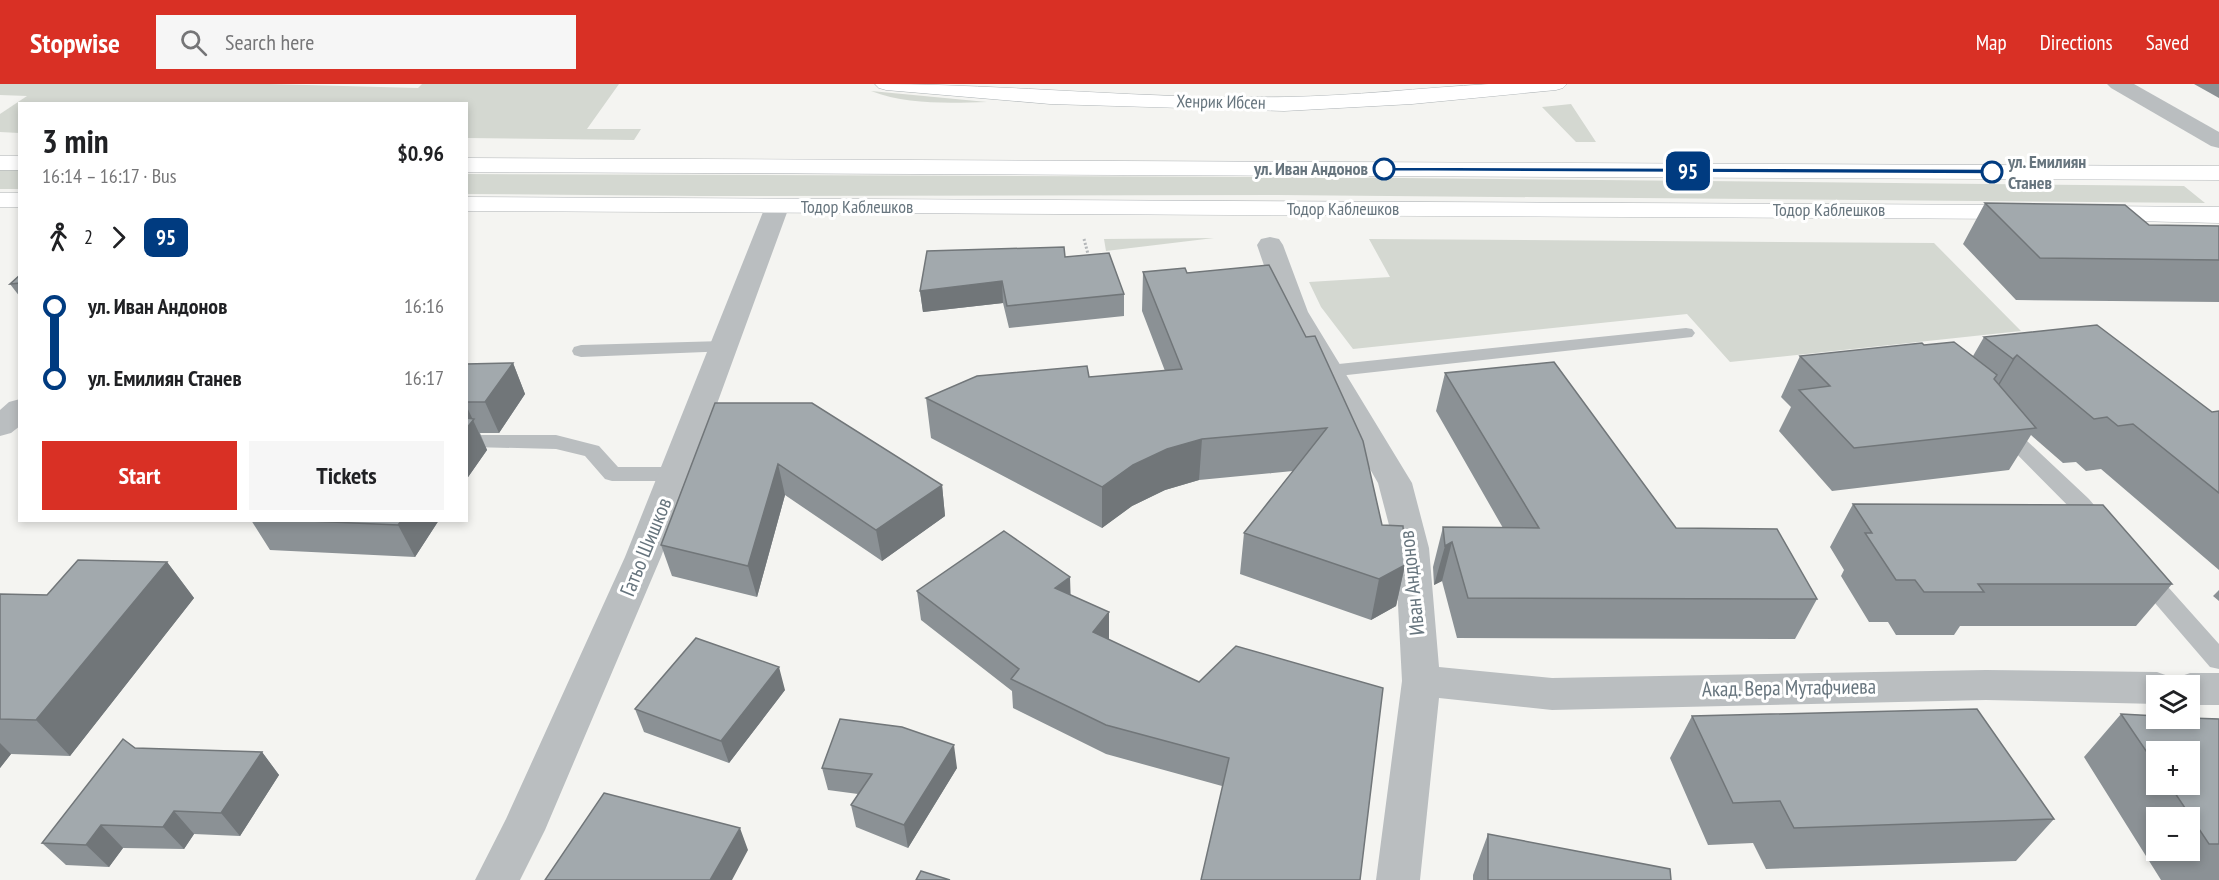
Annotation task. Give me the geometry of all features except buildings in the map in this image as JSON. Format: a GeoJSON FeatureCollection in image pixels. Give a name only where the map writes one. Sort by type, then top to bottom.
{"type":"FeatureCollection","features":[{"type":"Feature","properties":{"kind":"main road","name":"Хенрик Ибсен"},"geometry":{"type":"LineString","coordinates":[[886,84],[1050,98],[1284,104],[1412,99],[1556,84]]}},
{"type":"Feature","properties":{"kind":"main road"},"geometry":{"type":"LineString","coordinates":[[0,163],[18,163]]}},
{"type":"Feature","properties":{"kind":"main road","name":"Тодор Каблешков"},"geometry":{"type":"LineString","coordinates":[[468,165],[2219,173]]}},
{"type":"Feature","properties":{"kind":"main road"},"geometry":{"type":"LineString","coordinates":[[0,200],[18,200]]}},
{"type":"Feature","properties":{"kind":"main road","name":"Тодор Каблешков"},"geometry":{"type":"LineString","coordinates":[[468,204],[2219,215]]}},
{"type":"Feature","properties":{"kind":"street"},"geometry":{"type":"LineString","coordinates":[[2118,84],[2219,141]]}},
{"type":"Feature","properties":{"kind":"street","name":"Гатьо Шишков"},"geometry":{"type":"LineString","coordinates":[[497,880],[523,830],[643,557],[777,207]]}},
{"type":"Feature","properties":{"kind":"street","name":"Иван Андонов"},"geometry":{"type":"LineString","coordinates":[[1270,245],[1294,312],[1395,483],[1412,548],[1421,681],[1398,880]]}},
{"type":"Feature","properties":{"kind":"street"},"geometry":{"type":"LineString","coordinates":[[0,404],[10,404],[18,408]]}},
{"type":"Feature","properties":{"kind":"street"},"geometry":{"type":"LineString","coordinates":[[0,426],[18,411]]}},
{"type":"Feature","properties":{"kind":"street","name":"Акад. Вера Мутафчиева"},"geometry":{"type":"LineString","coordinates":[[1421,681],[1552,694],[1986,685],[2146,688]]}},
{"type":"Feature","properties":{"kind":"lane"},"geometry":{"type":"LineString","coordinates":[[1329,372],[1686,333]]}},
{"type":"Feature","properties":{"kind":"lane"},"geometry":{"type":"LineString","coordinates":[[581,351],[723,347]]}},
{"type":"Feature","properties":{"kind":"lane"},"geometry":{"type":"LineString","coordinates":[[1984,414],[2081,504],[2112,538]]}},
{"type":"Feature","properties":{"kind":"lane"},"geometry":{"type":"LineString","coordinates":[[479,442],[556,442],[592,452],[612,474],[675,474]]}},
{"type":"Feature","properties":{"kind":"lane"},"geometry":{"type":"LineString","coordinates":[[2127,556],[2211,685]]}},
{"type":"Feature","properties":{"kind":"path"},"geometry":{"type":"LineString","coordinates":[[1082,232],[1088,254]]}},
{"type":"Feature","properties":{"kind":"shaded area"},"geometry":{"type":"Polygon","coordinates":[[[0,84],[269,84],[418,88],[422,84],[619,84],[587,129],[641,129],[634,140],[468,138],[468,102],[18,102],[27,96],[0,95],[0,84]]]}},
{"type":"Feature","properties":{"kind":"shaded area"},"geometry":{"type":"Polygon","coordinates":[[[871,91],[987,102],[914,101],[871,91]]]}},
{"type":"Feature","properties":{"kind":"shaded area"},"geometry":{"type":"Polygon","coordinates":[[[18,102],[18,133],[0,132],[0,114],[18,102]]]}},
{"type":"Feature","properties":{"kind":"shaded area"},"geometry":{"type":"Polygon","coordinates":[[[1571,104],[1596,142],[1576,142],[1542,107],[1571,104]]]}},
{"type":"Feature","properties":{"kind":"shaded area"},"geometry":{"type":"Polygon","coordinates":[[[0,170],[18,170],[18,189],[0,189],[0,170]]]}},
{"type":"Feature","properties":{"kind":"shaded area"},"geometry":{"type":"Polygon","coordinates":[[[468,174],[1304,177],[2184,186],[2205,203],[1278,195],[468,194],[468,174]]]}},
{"type":"Feature","properties":{"kind":"shaded area"},"geometry":{"type":"Polygon","coordinates":[[[1214,238],[1106,251],[1104,239],[1214,238]]]}},
{"type":"Feature","properties":{"kind":"shaded area"},"geometry":{"type":"Polygon","coordinates":[[[1369,239],[1934,243],[2021,331],[1730,362],[1687,314],[1353,349],[1321,307],[1309,282],[1390,277],[1369,239]]]}},
{"type":"Feature","properties":{"kind":"bus line","name":"95"},"geometry":{"type":"LineString","coordinates":[[1384,169],[1992,172]]}},
{"type":"Feature","properties":{"kind":"place","name":"ул. Иван Андонов"},"geometry":{"type":"Point","coordinates":[1384,169]}},
{"type":"Feature","properties":{"kind":"place","name":"ул. Емилиян Станев"},"geometry":{"type":"Point","coordinates":[1992,172]}}]}
